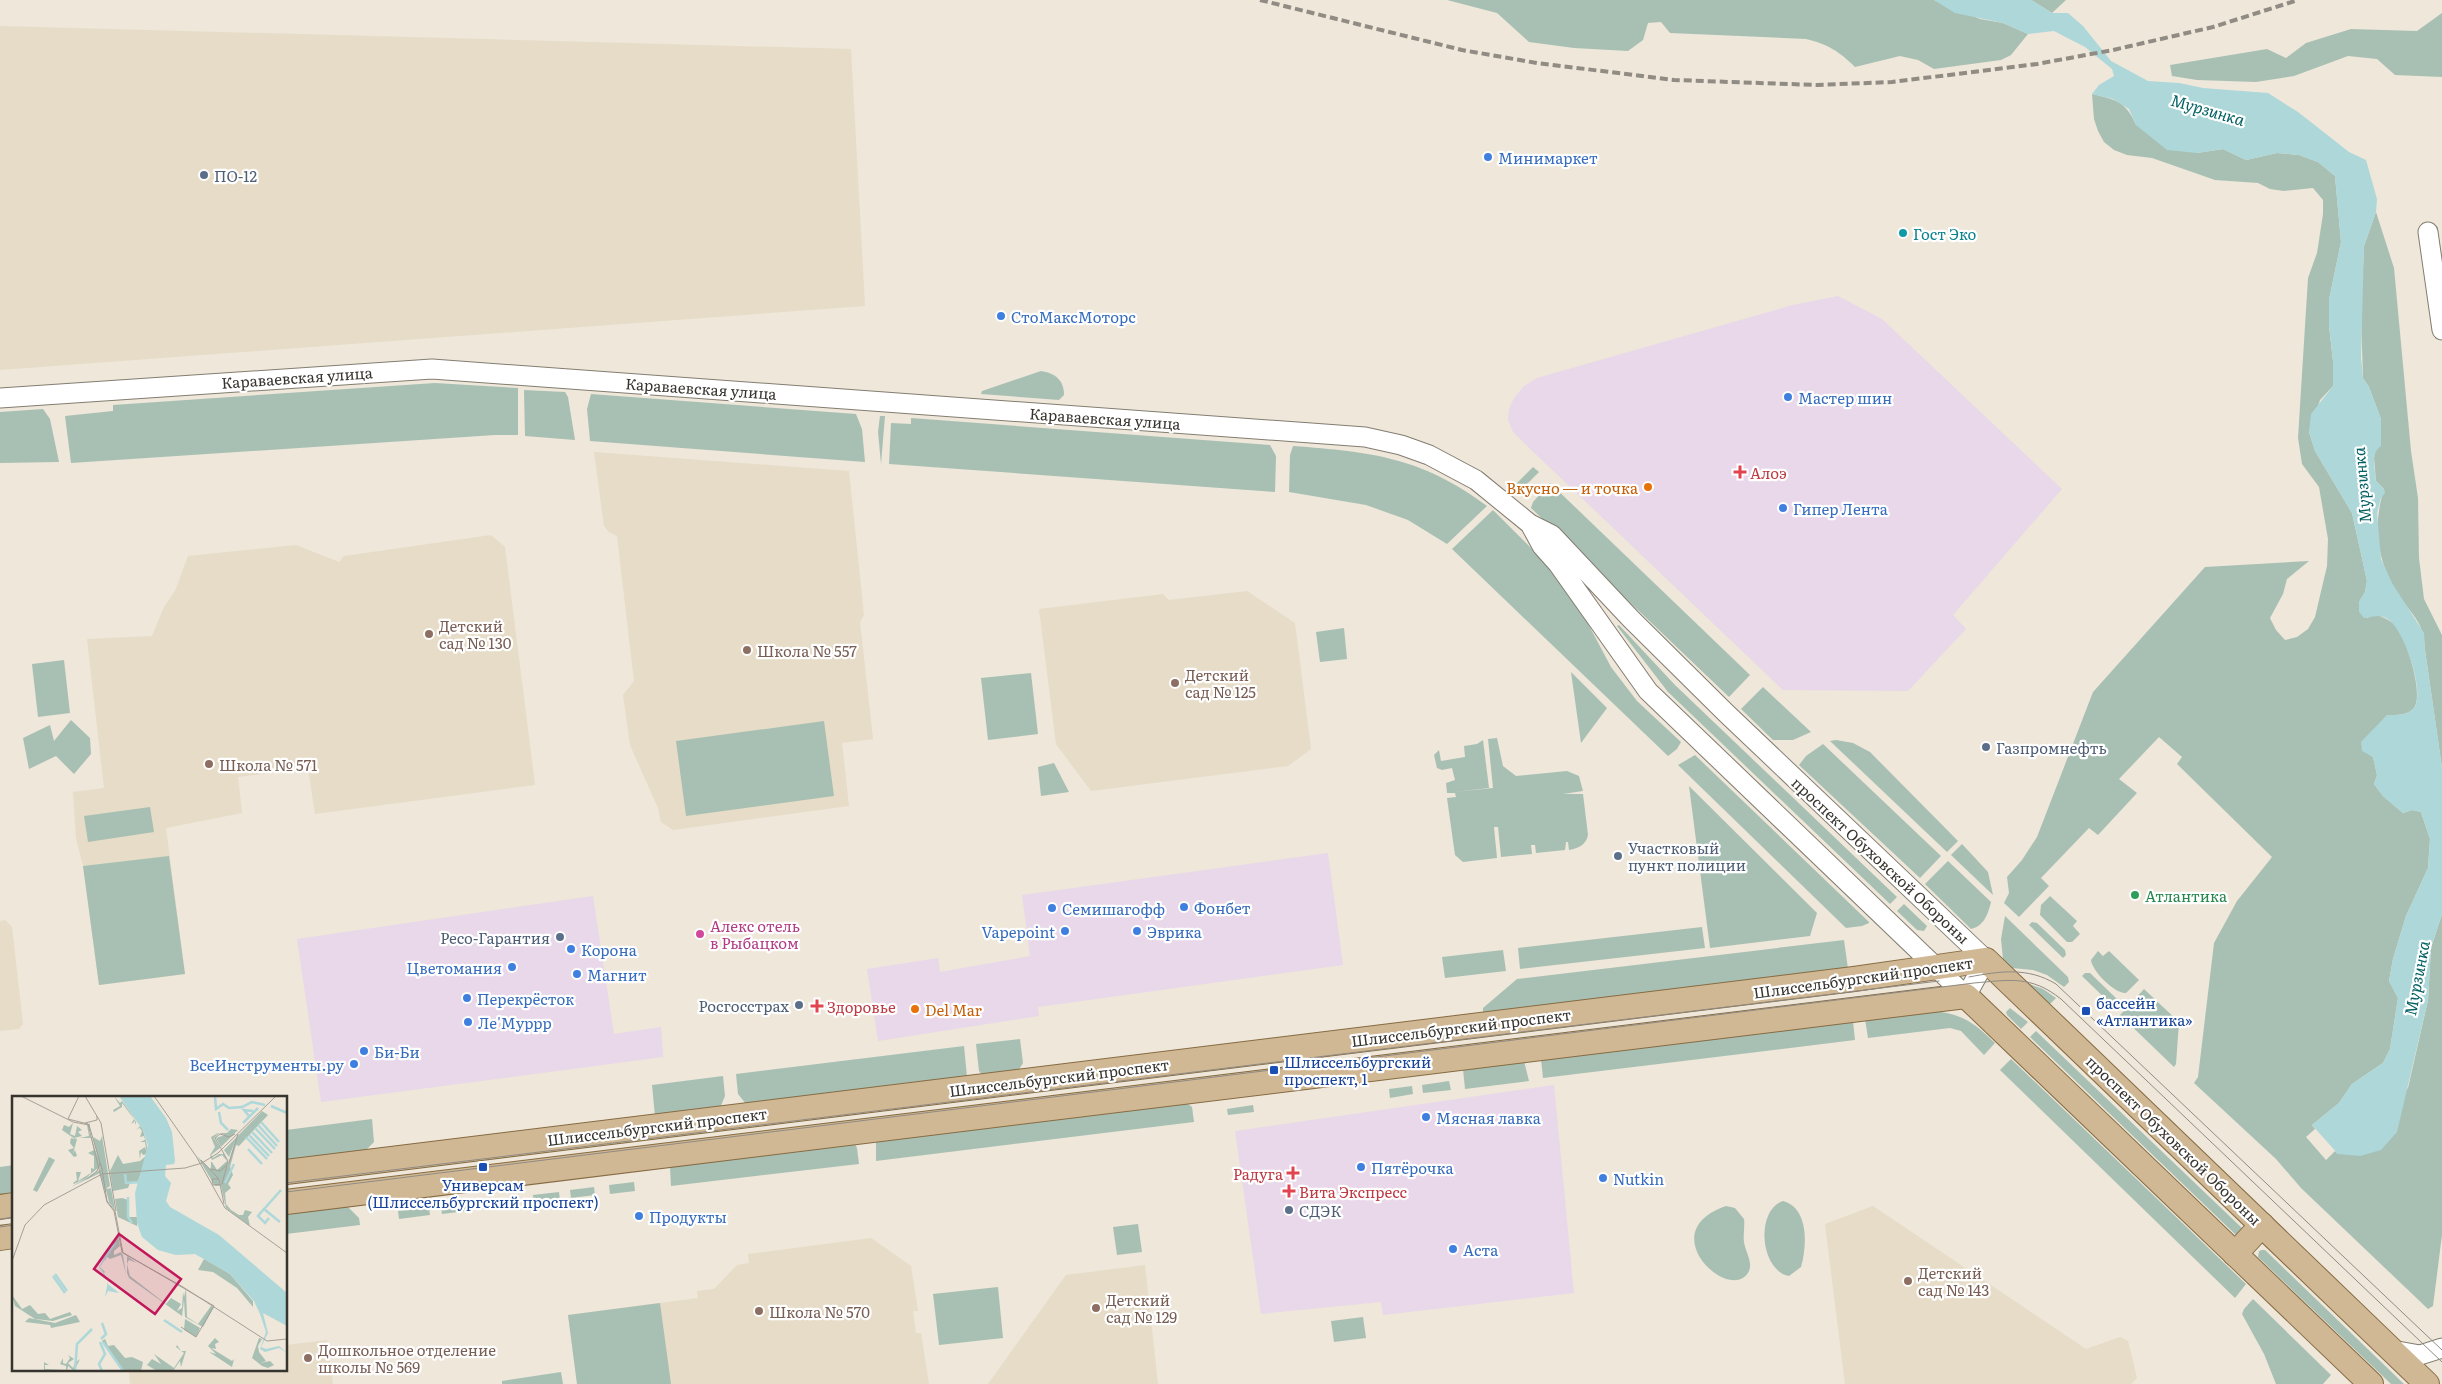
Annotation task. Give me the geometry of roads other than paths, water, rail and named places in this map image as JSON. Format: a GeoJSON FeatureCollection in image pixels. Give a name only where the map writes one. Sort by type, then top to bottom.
{"type":"FeatureCollection","features":[{"type":"Feature","properties":{"kind":"main road","name":"Шлиссельбургский проспект"},"geometry":{"type":"LineString","coordinates":[[288,1172],[1937,968],[1986,960]]}},
{"type":"Feature","properties":{"kind":"main road","name":"проспект Обуховской Обороны"},"geometry":{"type":"LineString","coordinates":[[1986,960],[2427,1384]]}},
{"type":"Feature","properties":{"kind":"main road","name":"Шлиссельбургский проспект"},"geometry":{"type":"LineString","coordinates":[[288,1202],[1966,996]]}},
{"type":"Feature","properties":{"kind":"main road","name":"проспект Обуховской Обороны"},"geometry":{"type":"LineString","coordinates":[[1966,996],[2370,1384]]}},
{"type":"Feature","properties":{"kind":"main road"},"geometry":{"type":"LineString","coordinates":[[2235,1254],[2262,1225]]}},
{"type":"Feature","properties":{"kind":"street"},"geometry":{"type":"LineString","coordinates":[[2428,232],[2442,330]]}},
{"type":"Feature","properties":{"kind":"street","name":"Караваевская улица"},"geometry":{"type":"LineString","coordinates":[[0,398],[432,369],[1311,433],[1365,438],[1402,445]]}},
{"type":"Feature","properties":{"kind":"street","name":"проспект Обуховской Обороны"},"geometry":{"type":"LineString","coordinates":[[1402,445],[1428,455],[1476,480],[1530,524],[1552,535],[1631,619],[1733,719],[1986,960]]}},
{"type":"Feature","properties":{"kind":"street","name":"проспект Обуховской Обороны"},"geometry":{"type":"LineString","coordinates":[[1530,524],[1542,546],[1558,564],[1648,691],[1966,996]]}},
{"type":"Feature","properties":{"kind":"street","name":"Шлиссельбургский проспект"},"geometry":{"type":"LineString","coordinates":[[1966,996],[1986,960]]}},
{"type":"Feature","properties":{"kind":"street"},"geometry":{"type":"LineString","coordinates":[[2392,1350],[2420,1355],[2442,1348]]}},
{"type":"Feature","properties":{"kind":"water","name":"Мурзинка"},"geometry":{"type":"Polygon","coordinates":[[[1934,0],[2031,0],[2052,13],[2068,13],[2083,26],[2111,61],[2148,81],[2268,93],[2298,112],[2349,152],[2366,160],[2377,199],[2376,212],[2364,246],[2361,357],[2363,378],[2369,387],[2381,419],[2381,446],[2375,453],[2374,462],[2376,481],[2384,489],[2385,493],[2381,498],[2377,513],[2381,559],[2392,583],[2424,633],[2442,768],[2442,914],[2431,948],[2428,1000],[2397,1132],[2381,1150],[2360,1156],[2338,1154],[2312,1125],[2339,1103],[2352,1084],[2383,1063],[2390,1049],[2398,998],[2389,981],[2393,959],[2406,916],[2428,868],[2430,839],[2421,812],[2412,810],[2403,813],[2383,796],[2374,784],[2377,775],[2373,757],[2362,751],[2361,742],[2387,715],[2404,714],[2413,709],[2417,702],[2416,677],[2407,649],[2395,626],[2389,620],[2382,617],[2364,618],[2359,612],[2359,602],[2365,592],[2367,581],[2352,513],[2315,451],[2309,432],[2311,414],[2333,386],[2329,300],[2341,242],[2335,176],[2318,162],[2299,155],[2277,153],[2246,160],[2223,149],[2197,153],[2167,150],[2136,125],[2129,109],[2113,99],[2092,94],[2099,85],[2114,76],[2112,69],[2085,47],[2054,31],[2028,34],[2003,23],[1955,13],[1934,0]]]}},
{"type":"Feature","properties":{"kind":"tram line"},"geometry":{"type":"LineString","coordinates":[[1969,977],[2014,972],[2035,975],[2056,984],[2442,1350]]}},
{"type":"Feature","properties":{"kind":"tram line"},"geometry":{"type":"LineString","coordinates":[[288,1192],[2009,980],[2040,986],[2061,999],[2442,1362]]}},
{"type":"Feature","properties":{"kind":"tram line"},"geometry":{"type":"LineString","coordinates":[[288,1183],[1939,981]]}},
{"type":"Feature","properties":{"kind":"tram line"},"geometry":{"type":"LineString","coordinates":[[0,1219],[12,1217]]}},
{"type":"Feature","properties":{"kind":"tram line"},"geometry":{"type":"LineString","coordinates":[[0,1227],[12,1225]]}},
{"type":"Feature","properties":{"kind":"railway"},"geometry":{"type":"LineString","coordinates":[[1260,0],[1462,50],[1537,63],[1674,80],[1817,85],[1892,82],[2037,64],[2113,50],[2213,27],[2298,0]]}},
{"type":"Feature","properties":{"kind":"place","name":"Минимаркет"},"geometry":{"type":"Point","coordinates":[1488,157]}},
{"type":"Feature","properties":{"kind":"place","name":"ПО-12"},"geometry":{"type":"Point","coordinates":[204,175]}},
{"type":"Feature","properties":{"kind":"place","name":"Гост Эко"},"geometry":{"type":"Point","coordinates":[1903,233]}},
{"type":"Feature","properties":{"kind":"place","name":"СтоМаксМоторс"},"geometry":{"type":"Point","coordinates":[1001,316]}},
{"type":"Feature","properties":{"kind":"place","name":"Мастер шин"},"geometry":{"type":"Point","coordinates":[1788,397]}},
{"type":"Feature","properties":{"kind":"place","name":"Алоэ"},"geometry":{"type":"Point","coordinates":[1740,472]}},
{"type":"Feature","properties":{"kind":"place","name":"Вкусно — и точка"},"geometry":{"type":"Point","coordinates":[1648,487]}},
{"type":"Feature","properties":{"kind":"place","name":"Гипер Лента"},"geometry":{"type":"Point","coordinates":[1783,508]}},
{"type":"Feature","properties":{"kind":"place","name":"Детский сад № 130"},"geometry":{"type":"Point","coordinates":[429,634]}},
{"type":"Feature","properties":{"kind":"place","name":"Школа № 557"},"geometry":{"type":"Point","coordinates":[747,650]}},
{"type":"Feature","properties":{"kind":"place","name":"Детский сад № 125"},"geometry":{"type":"Point","coordinates":[1175,683]}},
{"type":"Feature","properties":{"kind":"place","name":"Газпромнефть"},"geometry":{"type":"Point","coordinates":[1986,747]}},
{"type":"Feature","properties":{"kind":"place","name":"Школа № 571"},"geometry":{"type":"Point","coordinates":[209,764]}},
{"type":"Feature","properties":{"kind":"place","name":"Участковый пункт полиции"},"geometry":{"type":"Point","coordinates":[1618,856]}},
{"type":"Feature","properties":{"kind":"place","name":"Атлантика"},"geometry":{"type":"Point","coordinates":[2135,895]}},
{"type":"Feature","properties":{"kind":"place","name":"Фонбет"},"geometry":{"type":"Point","coordinates":[1184,907]}},
{"type":"Feature","properties":{"kind":"place","name":"Семишагофф"},"geometry":{"type":"Point","coordinates":[1052,908]}},
{"type":"Feature","properties":{"kind":"place","name":"Vapepoint"},"geometry":{"type":"Point","coordinates":[1065,931]}},
{"type":"Feature","properties":{"kind":"place","name":"Эврика"},"geometry":{"type":"Point","coordinates":[1137,931]}},
{"type":"Feature","properties":{"kind":"place","name":"Алекс отель в Рыбацком"},"geometry":{"type":"Point","coordinates":[700,934]}},
{"type":"Feature","properties":{"kind":"place","name":"Ресо-Гарантия"},"geometry":{"type":"Point","coordinates":[560,937]}},
{"type":"Feature","properties":{"kind":"place","name":"Корона"},"geometry":{"type":"Point","coordinates":[571,949]}},
{"type":"Feature","properties":{"kind":"place","name":"Цветомания"},"geometry":{"type":"Point","coordinates":[512,967]}},
{"type":"Feature","properties":{"kind":"place","name":"Магнит"},"geometry":{"type":"Point","coordinates":[577,974]}},
{"type":"Feature","properties":{"kind":"place","name":"Перекрёсток"},"geometry":{"type":"Point","coordinates":[467,998]}},
{"type":"Feature","properties":{"kind":"place","name":"Росгосстрах"},"geometry":{"type":"Point","coordinates":[799,1005]}},
{"type":"Feature","properties":{"kind":"place","name":"Здоровье"},"geometry":{"type":"Point","coordinates":[817,1006]}},
{"type":"Feature","properties":{"kind":"place","name":"Del Mar"},"geometry":{"type":"Point","coordinates":[915,1009]}},
{"type":"Feature","properties":{"kind":"place","name":"бассейн «Атлантика»"},"geometry":{"type":"Point","coordinates":[2086,1011]}},
{"type":"Feature","properties":{"kind":"place","name":"Ле'Муррр"},"geometry":{"type":"Point","coordinates":[468,1022]}},
{"type":"Feature","properties":{"kind":"place","name":"Би-Би"},"geometry":{"type":"Point","coordinates":[364,1051]}},
{"type":"Feature","properties":{"kind":"place","name":"ВсеИнструменты.ру"},"geometry":{"type":"Point","coordinates":[354,1064]}},
{"type":"Feature","properties":{"kind":"place","name":"Шлиссельбургский проспект, 1"},"geometry":{"type":"Point","coordinates":[1274,1070]}},
{"type":"Feature","properties":{"kind":"place","name":"Мясная лавка"},"geometry":{"type":"Point","coordinates":[1426,1117]}},
{"type":"Feature","properties":{"kind":"place","name":"Универсам (Шлиссельбургский проспект)"},"geometry":{"type":"Point","coordinates":[483,1167]}},
{"type":"Feature","properties":{"kind":"place","name":"Пятёрочка"},"geometry":{"type":"Point","coordinates":[1361,1167]}},
{"type":"Feature","properties":{"kind":"place","name":"Радуга"},"geometry":{"type":"Point","coordinates":[1293,1173]}},
{"type":"Feature","properties":{"kind":"place","name":"Nutkin"},"geometry":{"type":"Point","coordinates":[1603,1178]}},
{"type":"Feature","properties":{"kind":"place","name":"Вита Экспресс"},"geometry":{"type":"Point","coordinates":[1289,1191]}},
{"type":"Feature","properties":{"kind":"place","name":"СДЭК"},"geometry":{"type":"Point","coordinates":[1289,1210]}},
{"type":"Feature","properties":{"kind":"place","name":"Продукты"},"geometry":{"type":"Point","coordinates":[639,1216]}},
{"type":"Feature","properties":{"kind":"place","name":"Аста"},"geometry":{"type":"Point","coordinates":[1453,1249]}},
{"type":"Feature","properties":{"kind":"place","name":"Детский сад № 143"},"geometry":{"type":"Point","coordinates":[1908,1281]}},
{"type":"Feature","properties":{"kind":"place","name":"Детский сад № 129"},"geometry":{"type":"Point","coordinates":[1096,1308]}},
{"type":"Feature","properties":{"kind":"place","name":"Школа № 570"},"geometry":{"type":"Point","coordinates":[759,1311]}},
{"type":"Feature","properties":{"kind":"place","name":"Дошкольное отделение школы № 569"},"geometry":{"type":"Point","coordinates":[308,1358]}}]}
